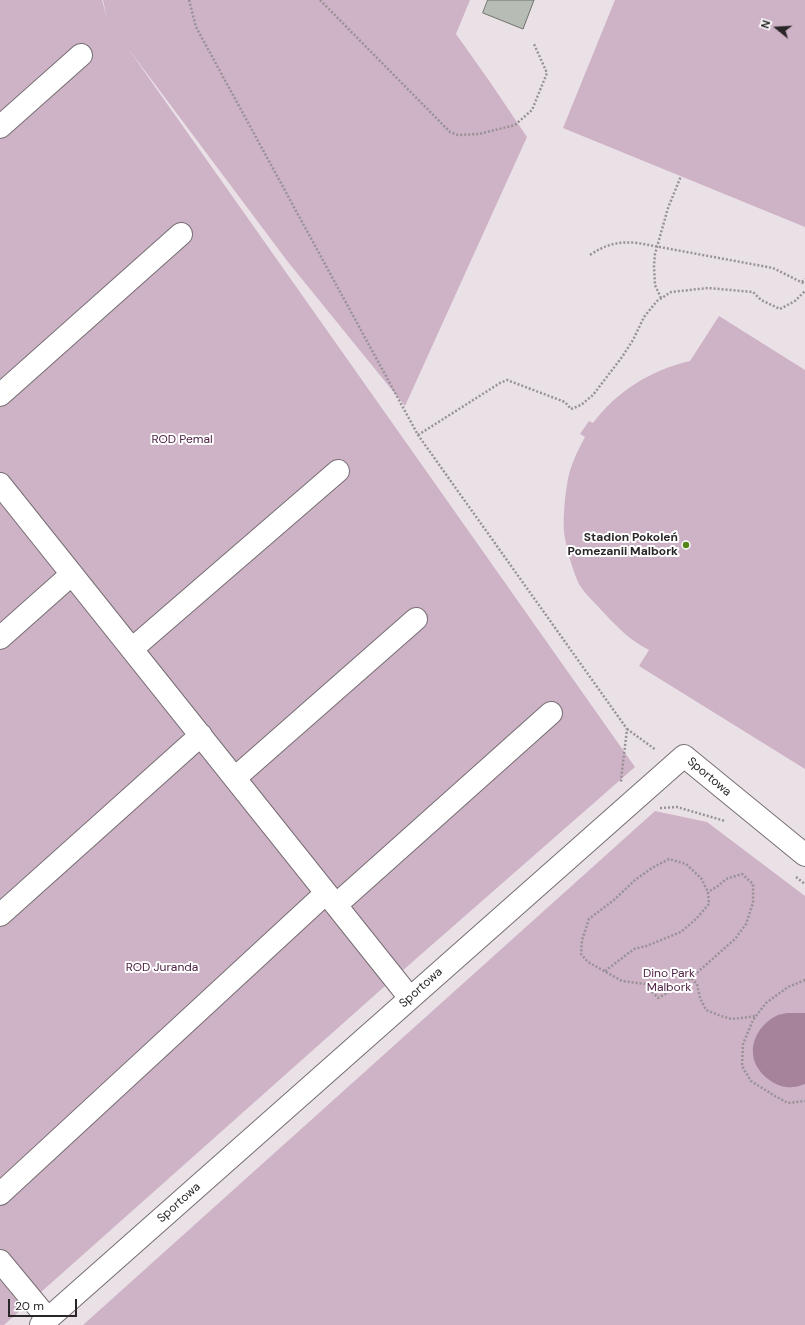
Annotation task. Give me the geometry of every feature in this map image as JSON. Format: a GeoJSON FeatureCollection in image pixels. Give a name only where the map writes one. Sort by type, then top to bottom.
{"type":"FeatureCollection","features":[{"type":"Feature","properties":{"kind":"street"},"geometry":{"type":"LineString","coordinates":[[0,127],[81,55]]}},
{"type":"Feature","properties":{"kind":"street"},"geometry":{"type":"LineString","coordinates":[[0,395],[181,234]]}},
{"type":"Feature","properties":{"kind":"street"},"geometry":{"type":"LineString","coordinates":[[132,648],[338,471]]}},
{"type":"Feature","properties":{"kind":"street"},"geometry":{"type":"LineString","coordinates":[[0,484],[410,998]]}},
{"type":"Feature","properties":{"kind":"street"},"geometry":{"type":"LineString","coordinates":[[0,638],[72,574]]}},
{"type":"Feature","properties":{"kind":"street"},"geometry":{"type":"LineString","coordinates":[[235,778],[416,619]]}},
{"type":"Feature","properties":{"kind":"street"},"geometry":{"type":"LineString","coordinates":[[0,1194],[331,899],[551,713]]}},
{"type":"Feature","properties":{"kind":"street"},"geometry":{"type":"LineString","coordinates":[[0,915],[200,735]]}},
{"type":"Feature","properties":{"kind":"street","name":"Sportowa"},"geometry":{"type":"LineString","coordinates":[[44,1322],[684,756],[805,855]]}},
{"type":"Feature","properties":{"kind":"street"},"geometry":{"type":"LineString","coordinates":[[0,1261],[44,1322]]}},
{"type":"Feature","properties":{"kind":"path"},"geometry":{"type":"LineString","coordinates":[[189,0],[196,27],[418,435],[627,729],[621,780],[632,801],[640,811],[677,807],[731,823]]}},
{"type":"Feature","properties":{"kind":"path"},"geometry":{"type":"LineString","coordinates":[[320,0],[450,132],[458,135],[479,134],[515,124],[532,110],[547,73],[534,44]]}},
{"type":"Feature","properties":{"kind":"path"},"geometry":{"type":"LineString","coordinates":[[661,298],[655,285],[654,266],[656,246],[662,232],[668,208],[681,176]]}},
{"type":"Feature","properties":{"kind":"path"},"geometry":{"type":"LineString","coordinates":[[590,255],[600,248],[624,242],[656,246],[773,268],[804,283],[805,279]]}},
{"type":"Feature","properties":{"kind":"path"},"geometry":{"type":"LineString","coordinates":[[418,435],[507,380],[565,402],[571,409],[581,406],[592,395],[622,358],[644,317],[657,301],[671,292],[708,288],[753,292],[761,300],[780,309],[795,301],[805,291]]}},
{"type":"Feature","properties":{"kind":"path"},"geometry":{"type":"LineString","coordinates":[[605,971],[634,949],[646,946],[681,932],[696,919],[709,904],[708,892],[701,878],[686,864],[669,859],[652,868],[635,880],[614,900],[589,918],[582,940],[581,954],[588,962],[622,981],[645,984],[658,998],[691,978],[735,939],[746,924],[753,903],[753,884],[742,874],[726,879],[708,892]]}},
{"type":"Feature","properties":{"kind":"path"},"geometry":{"type":"LineString","coordinates":[[794,875],[805,884]]}},
{"type":"Feature","properties":{"kind":"path"},"geometry":{"type":"LineString","coordinates":[[691,978],[697,984],[700,998],[706,1010],[732,1019],[756,1016]]}},
{"type":"Feature","properties":{"kind":"path"},"geometry":{"type":"LineString","coordinates":[[805,980],[788,987],[766,1003],[753,1020],[743,1044],[742,1066],[751,1081],[775,1096],[788,1103],[805,1101]]}},
{"type":"Feature","properties":{"kind":"green space"},"geometry":{"type":"Polygon","coordinates":[[[0,0],[102,0],[107,19],[103,0],[470,0],[456,34],[527,137],[405,406],[288,262],[127,47],[635,767],[385,986],[4,1325],[0,1325],[0,0]]]}},
{"type":"Feature","properties":{"kind":"green space"},"geometry":{"type":"Polygon","coordinates":[[[615,0],[805,0],[805,227],[563,128],[615,0]]]}},
{"type":"Feature","properties":{"kind":"green space","name":"Stadion Pokoleń Pomezanii Malbork"},"geometry":{"type":"Polygon","coordinates":[[[719,316],[805,370],[805,769],[639,666],[649,650],[630,638],[620,629],[584,591],[574,572],[566,543],[564,531],[564,512],[566,492],[571,468],[585,437],[580,434],[589,421],[593,423],[613,401],[636,383],[662,370],[690,361],[719,316]]]}},
{"type":"Feature","properties":{"kind":"green space","name":"Dino Park Malbork"},"geometry":{"type":"Polygon","coordinates":[[[655,811],[707,822],[805,896],[805,1325],[83,1325],[655,811]]]}},
{"type":"Feature","properties":{"kind":"shaded area"},"geometry":{"type":"Polygon","coordinates":[[[787,1013],[805,1013],[805,1084],[794,1087],[780,1085],[767,1078],[757,1066],[753,1053],[754,1042],[762,1027],[776,1016],[787,1013]]]}},
{"type":"Feature","properties":{"kind":"building"},"geometry":{"type":"Polygon","coordinates":[[[488,0],[534,0],[523,29],[483,13],[488,0]]]}},
{"type":"Feature","properties":{"kind":"place","name":"Stadion Pokoleń Pomezanii Malbork"},"geometry":{"type":"Point","coordinates":[686,545]}},
{"type":"Feature","properties":{"kind":"park label","name":"ROD Pemal"},"geometry":{"type":"Point","coordinates":[182,440]}},
{"type":"Feature","properties":{"kind":"park label","name":"ROD Juranda"},"geometry":{"type":"Point","coordinates":[162,968]}}]}
